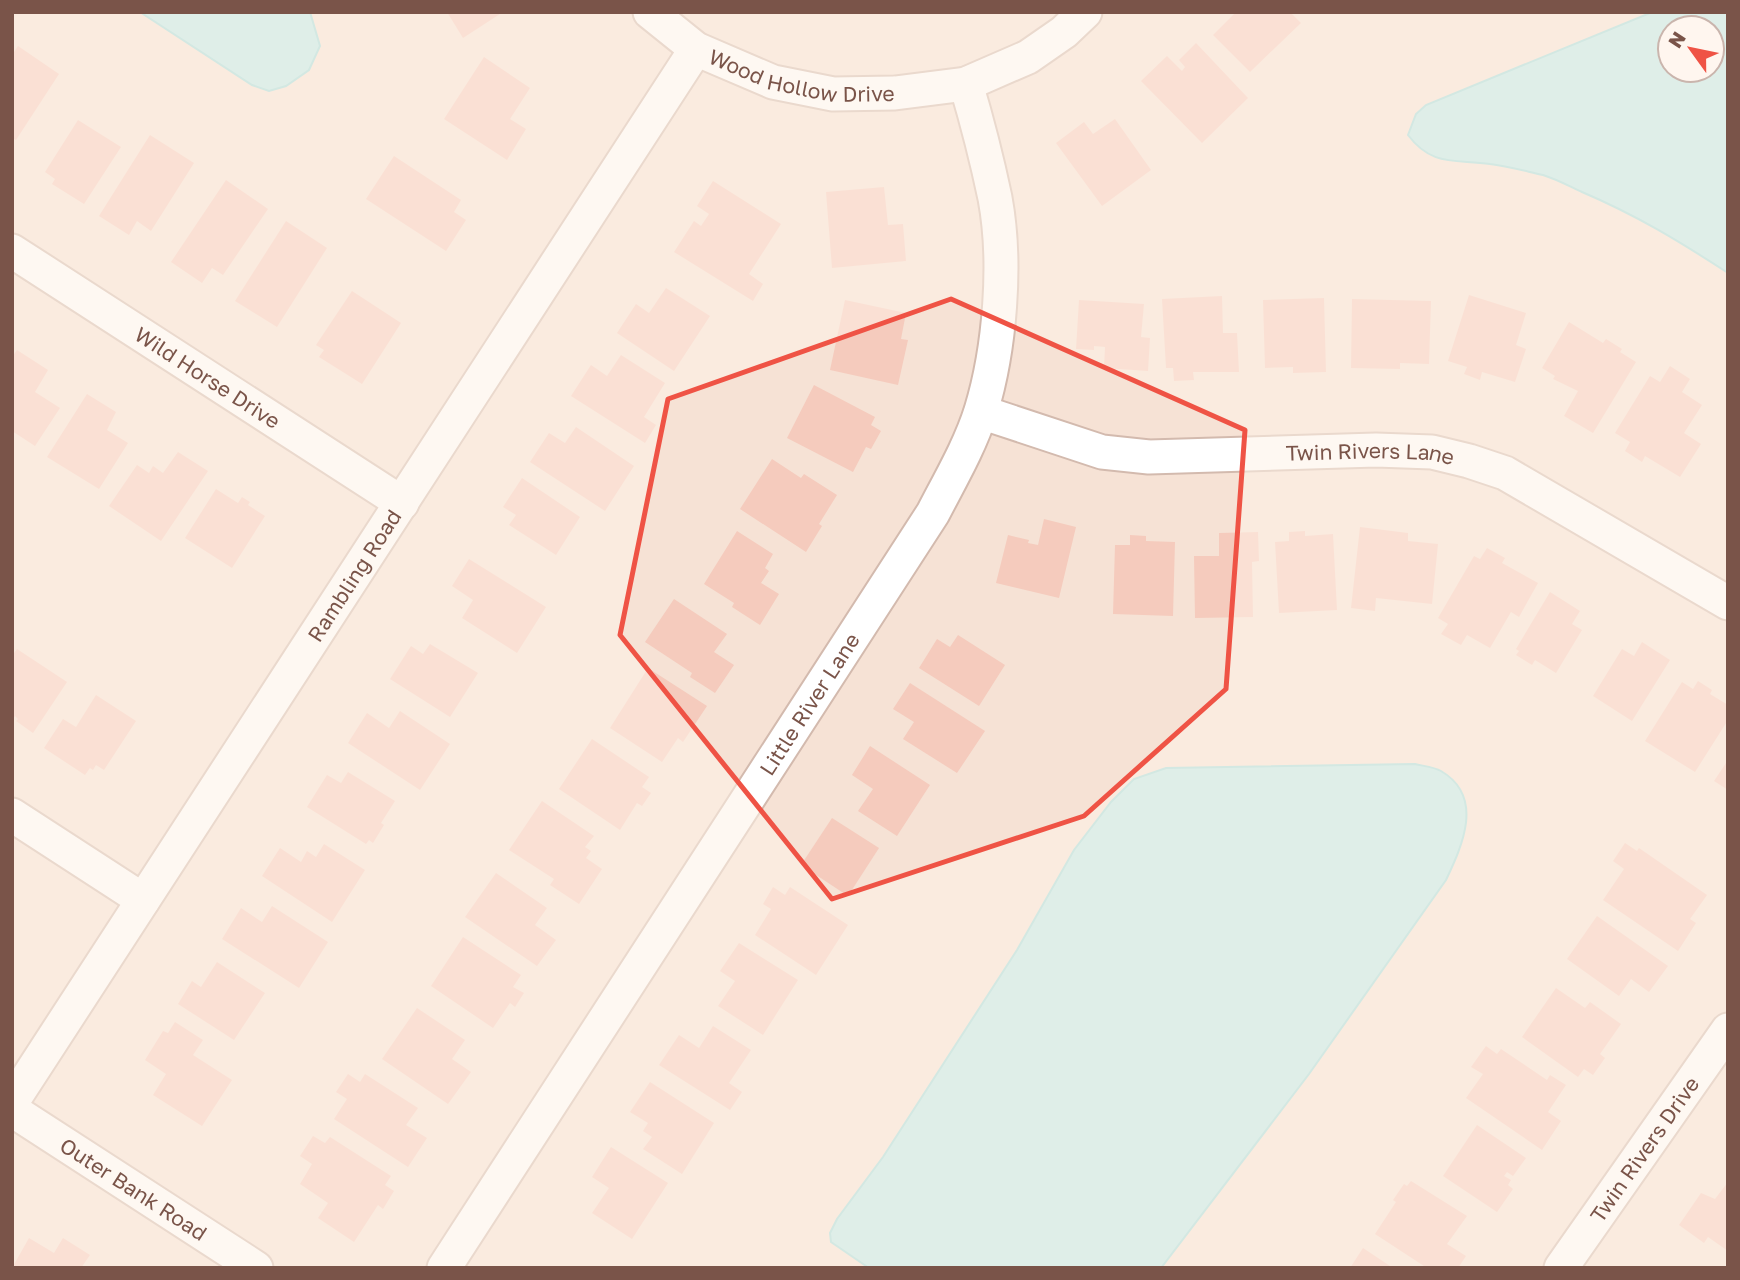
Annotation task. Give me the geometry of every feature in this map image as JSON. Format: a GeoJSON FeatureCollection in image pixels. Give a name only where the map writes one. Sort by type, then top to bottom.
{"type":"FeatureCollection","features":[{"type":"Feature","properties":{"kind":"street","name":"Wood Hollow Drive"},"geometry":{"type":"LineString","coordinates":[[650,12],[696,49],[773,82],[833,94],[895,93],[966,84],[1028,57],[1064,32],[1085,12]]}},
{"type":"Feature","properties":{"kind":"street","name":"Rambling Road"},"geometry":{"type":"LineString","coordinates":[[12,1102],[696,49]]}},
{"type":"Feature","properties":{"kind":"street","name":"Little River Lane"},"geometry":{"type":"LineString","coordinates":[[443,1268],[933,513],[961,459],[981,412],[1000,306],[996,201],[966,84]]}},
{"type":"Feature","properties":{"kind":"street","name":"Wild Horse Drive"},"geometry":{"type":"LineString","coordinates":[[12,251],[402,503]]}},
{"type":"Feature","properties":{"kind":"street","name":"Twin Rivers Lane"},"geometry":{"type":"LineString","coordinates":[[981,412],[1102,452],[1149,457],[1376,450],[1432,452],[1469,461],[1505,473],[1728,603]]}},
{"type":"Feature","properties":{"kind":"street"},"geometry":{"type":"LineString","coordinates":[[12,815],[144,900]]}},
{"type":"Feature","properties":{"kind":"street","name":"Twin Rivers Drive"},"geometry":{"type":"LineString","coordinates":[[1561,1268],[1728,1030]]}},
{"type":"Feature","properties":{"kind":"street","name":"Outer Bank Road"},"geometry":{"type":"LineString","coordinates":[[12,1111],[256,1268]]}},
{"type":"Feature","properties":{"kind":"highlighted area"},"geometry":{"type":"Polygon","coordinates":[[[951,299],[1245,430],[1226,689],[1084,816],[832,899],[620,635],[668,399],[951,299]]]}},
{"type":"Feature","properties":{"kind":"shaded area"},"geometry":{"type":"Polygon","coordinates":[[[12,12],[1728,12],[1728,1268],[12,1268],[12,12]]]}},
{"type":"Feature","properties":{"kind":"water"},"geometry":{"type":"Polygon","coordinates":[[[140,12],[310,12],[320,46],[309,70],[286,86],[269,91],[252,85],[140,12]]]}},
{"type":"Feature","properties":{"kind":"water"},"geometry":{"type":"Polygon","coordinates":[[[1728,12],[1728,273],[1639,219],[1558,181],[1503,166],[1445,160],[1426,152],[1408,135],[1416,114],[1426,105],[1650,13],[1728,12]]]}},
{"type":"Feature","properties":{"kind":"water"},"geometry":{"type":"Polygon","coordinates":[[[1415,764],[1441,771],[1455,782],[1463,794],[1466,822],[1458,852],[1446,880],[1309,1074],[1161,1268],[869,1268],[831,1242],[830,1233],[837,1219],[883,1157],[1017,950],[1074,850],[1111,802],[1134,779],[1166,768],[1415,764]]]}},
{"type":"Feature","properties":{"kind":"building"},"geometry":{"type":"Polygon","coordinates":[[[447,12],[503,12],[463,38],[447,12]]]}},
{"type":"Feature","properties":{"kind":"building"},"geometry":{"type":"Polygon","coordinates":[[[1236,12],[1290,12],[1301,23],[1250,72],[1213,35],[1236,12]]]}},
{"type":"Feature","properties":{"kind":"building"},"geometry":{"type":"Polygon","coordinates":[[[1196,43],[1248,98],[1202,143],[1141,81],[1167,56],[1182,71],[1185,67],[1179,60],[1196,43]]]}},
{"type":"Feature","properties":{"kind":"building"},"geometry":{"type":"Polygon","coordinates":[[[18,46],[59,74],[16,140],[12,138],[12,55],[18,46]]]}},
{"type":"Feature","properties":{"kind":"building"},"geometry":{"type":"Polygon","coordinates":[[[484,57],[530,88],[510,119],[526,129],[507,160],[444,119],[484,57]]]}},
{"type":"Feature","properties":{"kind":"building"},"geometry":{"type":"Polygon","coordinates":[[[1115,119],[1151,170],[1102,206],[1056,143],[1084,122],[1093,134],[1115,119]]]}},
{"type":"Feature","properties":{"kind":"building"},"geometry":{"type":"Polygon","coordinates":[[[78,120],[121,147],[84,204],[52,184],[55,179],[45,172],[78,120]]]}},
{"type":"Feature","properties":{"kind":"building"},"geometry":{"type":"Polygon","coordinates":[[[150,135],[194,163],[151,231],[137,221],[129,235],[99,216],[150,135]]]}},
{"type":"Feature","properties":{"kind":"building"},"geometry":{"type":"Polygon","coordinates":[[[394,156],[461,200],[454,212],[466,220],[446,251],[366,199],[394,156]]]}},
{"type":"Feature","properties":{"kind":"building"},"geometry":{"type":"Polygon","coordinates":[[[226,180],[268,209],[223,275],[212,268],[202,283],[171,262],[226,180]]]}},
{"type":"Feature","properties":{"kind":"building"},"geometry":{"type":"Polygon","coordinates":[[[713,181],[781,224],[749,274],[763,284],[753,301],[674,252],[694,221],[701,226],[709,214],[697,206],[713,181]]]}},
{"type":"Feature","properties":{"kind":"building"},"geometry":{"type":"Polygon","coordinates":[[[884,187],[888,225],[903,224],[906,261],[832,268],[826,192],[884,187]]]}},
{"type":"Feature","properties":{"kind":"building"},"geometry":{"type":"Polygon","coordinates":[[[286,221],[327,248],[277,327],[235,301],[286,221]]]}},
{"type":"Feature","properties":{"kind":"building"},"geometry":{"type":"Polygon","coordinates":[[[666,288],[710,316],[674,371],[617,333],[636,304],[649,313],[666,288]]]}},
{"type":"Feature","properties":{"kind":"building"},"geometry":{"type":"Polygon","coordinates":[[[352,291],[401,323],[362,384],[319,357],[324,350],[316,345],[352,291]]]}},
{"type":"Feature","properties":{"kind":"building"},"geometry":{"type":"Polygon","coordinates":[[[1469,295],[1526,313],[1516,345],[1526,349],[1515,382],[1482,372],[1480,380],[1464,374],[1467,367],[1448,361],[1469,295]]]}},
{"type":"Feature","properties":{"kind":"building"},"geometry":{"type":"Polygon","coordinates":[[[1222,296],[1223,333],[1237,333],[1239,372],[1193,372],[1194,380],[1174,381],[1173,368],[1166,368],[1162,299],[1222,296]]]}},
{"type":"Feature","properties":{"kind":"building"},"geometry":{"type":"Polygon","coordinates":[[[1324,298],[1326,372],[1293,373],[1293,367],[1265,368],[1263,300],[1324,298]]]}},
{"type":"Feature","properties":{"kind":"building"},"geometry":{"type":"Polygon","coordinates":[[[1352,299],[1431,301],[1429,364],[1400,363],[1400,369],[1351,368],[1352,299]]]}},
{"type":"Feature","properties":{"kind":"building"},"geometry":{"type":"Polygon","coordinates":[[[845,300],[906,313],[901,339],[908,340],[898,385],[830,370],[845,300]]]}},
{"type":"Feature","properties":{"kind":"building"},"geometry":{"type":"Polygon","coordinates":[[[1079,300],[1144,304],[1141,337],[1150,338],[1148,371],[1104,368],[1105,347],[1094,346],[1094,350],[1076,349],[1079,300]]]}},
{"type":"Feature","properties":{"kind":"building"},"geometry":{"type":"Polygon","coordinates":[[[1569,322],[1603,343],[1606,339],[1636,362],[1593,433],[1564,416],[1578,391],[1553,379],[1555,376],[1542,368],[1569,322]]]}},
{"type":"Feature","properties":{"kind":"building"},"geometry":{"type":"Polygon","coordinates":[[[17,350],[48,370],[35,392],[60,408],[35,446],[12,431],[12,357],[17,350]]]}},
{"type":"Feature","properties":{"kind":"building"},"geometry":{"type":"Polygon","coordinates":[[[621,355],[665,383],[644,417],[656,425],[645,443],[571,396],[591,365],[607,376],[621,355]]]}},
{"type":"Feature","properties":{"kind":"building"},"geometry":{"type":"Polygon","coordinates":[[[1670,366],[1690,379],[1682,392],[1702,405],[1684,433],[1701,444],[1680,477],[1645,456],[1642,462],[1625,451],[1630,442],[1615,433],[1650,376],[1660,382],[1670,366]]]}},
{"type":"Feature","properties":{"kind":"building"},"geometry":{"type":"Polygon","coordinates":[[[814,385],[875,417],[871,425],[881,431],[871,449],[866,447],[853,472],[787,438],[814,385]]]}},
{"type":"Feature","properties":{"kind":"building"},"geometry":{"type":"Polygon","coordinates":[[[87,394],[116,412],[107,430],[128,443],[99,489],[47,457],[87,394]]]}},
{"type":"Feature","properties":{"kind":"building"},"geometry":{"type":"Polygon","coordinates":[[[576,427],[634,466],[605,511],[530,462],[549,433],[565,443],[576,427]]]}},
{"type":"Feature","properties":{"kind":"building"},"geometry":{"type":"Polygon","coordinates":[[[178,452],[208,471],[161,541],[109,506],[137,465],[149,473],[153,466],[163,473],[178,452]]]}},
{"type":"Feature","properties":{"kind":"building"},"geometry":{"type":"Polygon","coordinates":[[[772,459],[801,478],[804,474],[837,495],[806,552],[740,509],[772,459]]]}},
{"type":"Feature","properties":{"kind":"building"},"geometry":{"type":"Polygon","coordinates":[[[522,478],[580,517],[556,555],[509,525],[516,515],[503,507],[522,478]]]}},
{"type":"Feature","properties":{"kind":"building"},"geometry":{"type":"Polygon","coordinates":[[[216,489],[238,503],[242,497],[250,502],[248,505],[265,516],[232,568],[185,538],[216,489]]]}},
{"type":"Feature","properties":{"kind":"building"},"geometry":{"type":"Polygon","coordinates":[[[1044,519],[1076,527],[1059,598],[996,583],[1008,535],[1038,545],[1044,519]]]}},
{"type":"Feature","properties":{"kind":"building"},"geometry":{"type":"Polygon","coordinates":[[[1360,527],[1408,533],[1408,541],[1438,544],[1432,604],[1376,598],[1375,611],[1351,608],[1360,527]]]}},
{"type":"Feature","properties":{"kind":"building"},"geometry":{"type":"Polygon","coordinates":[[[737,531],[773,554],[765,568],[769,571],[761,583],[779,594],[760,625],[732,607],[734,603],[704,584],[737,531]]]}},
{"type":"Feature","properties":{"kind":"building"},"geometry":{"type":"Polygon","coordinates":[[[1305,531],[1305,536],[1333,534],[1337,610],[1279,613],[1275,542],[1289,541],[1289,532],[1305,531]]]}},
{"type":"Feature","properties":{"kind":"building"},"geometry":{"type":"Polygon","coordinates":[[[1258,532],[1259,561],[1252,562],[1253,617],[1195,618],[1194,556],[1219,556],[1219,533],[1258,532]]]}},
{"type":"Feature","properties":{"kind":"building"},"geometry":{"type":"Polygon","coordinates":[[[1130,535],[1146,536],[1146,541],[1175,542],[1173,616],[1113,614],[1115,545],[1130,545],[1130,535]]]}},
{"type":"Feature","properties":{"kind":"building"},"geometry":{"type":"Polygon","coordinates":[[[1487,548],[1505,558],[1502,563],[1538,583],[1519,617],[1511,612],[1490,648],[1467,635],[1461,645],[1441,634],[1448,624],[1438,618],[1474,556],[1480,559],[1487,548]]]}},
{"type":"Feature","properties":{"kind":"building"},"geometry":{"type":"Polygon","coordinates":[[[469,559],[546,607],[517,653],[462,618],[473,600],[452,586],[469,559]]]}},
{"type":"Feature","properties":{"kind":"building"},"geometry":{"type":"Polygon","coordinates":[[[1550,592],[1580,611],[1572,624],[1582,630],[1556,673],[1535,660],[1532,665],[1516,655],[1519,651],[1516,649],[1550,592]]]}},
{"type":"Feature","properties":{"kind":"building"},"geometry":{"type":"Polygon","coordinates":[[[674,599],[727,634],[714,652],[734,665],[715,693],[690,677],[692,673],[645,642],[674,599]]]}},
{"type":"Feature","properties":{"kind":"building"},"geometry":{"type":"Polygon","coordinates":[[[958,635],[1005,665],[979,706],[919,668],[937,639],[950,647],[958,635]]]}},
{"type":"Feature","properties":{"kind":"building"},"geometry":{"type":"Polygon","coordinates":[[[1642,642],[1670,660],[1632,721],[1593,696],[1622,649],[1634,656],[1642,642]]]}},
{"type":"Feature","properties":{"kind":"building"},"geometry":{"type":"Polygon","coordinates":[[[430,644],[478,673],[450,717],[390,679],[411,646],[423,654],[430,644]]]}},
{"type":"Feature","properties":{"kind":"building"},"geometry":{"type":"Polygon","coordinates":[[[17,649],[67,682],[33,733],[16,721],[18,719],[15,716],[12,721],[12,656],[17,649]]]}},
{"type":"Feature","properties":{"kind":"building"},"geometry":{"type":"Polygon","coordinates":[[[648,668],[707,706],[683,742],[678,738],[662,762],[610,728],[648,668]]]}},
{"type":"Feature","properties":{"kind":"building"},"geometry":{"type":"Polygon","coordinates":[[[1698,681],[1712,690],[1710,694],[1728,705],[1728,720],[1695,772],[1645,741],[1682,682],[1693,689],[1698,681]]]}},
{"type":"Feature","properties":{"kind":"building"},"geometry":{"type":"Polygon","coordinates":[[[910,683],[985,731],[957,773],[903,739],[914,722],[893,709],[910,683]]]}},
{"type":"Feature","properties":{"kind":"building"},"geometry":{"type":"Polygon","coordinates":[[[96,695],[136,721],[104,770],[96,765],[85,775],[44,748],[63,719],[76,727],[96,695]]]}},
{"type":"Feature","properties":{"kind":"building"},"geometry":{"type":"Polygon","coordinates":[[[400,711],[450,744],[420,790],[348,743],[367,713],[389,728],[400,711]]]}},
{"type":"Feature","properties":{"kind":"building"},"geometry":{"type":"Polygon","coordinates":[[[592,739],[649,777],[642,787],[651,793],[642,806],[637,803],[620,830],[559,789],[592,739]]]}},
{"type":"Feature","properties":{"kind":"building"},"geometry":{"type":"Polygon","coordinates":[[[870,746],[930,785],[897,836],[858,811],[873,789],[852,775],[870,746]]]}},
{"type":"Feature","properties":{"kind":"building"},"geometry":{"type":"Polygon","coordinates":[[[1728,760],[1728,790],[1714,781],[1728,760]]]}},
{"type":"Feature","properties":{"kind":"building"},"geometry":{"type":"Polygon","coordinates":[[[348,772],[395,801],[381,823],[384,825],[373,843],[369,840],[366,844],[307,807],[327,775],[341,783],[348,772]]]}},
{"type":"Feature","properties":{"kind":"building"},"geometry":{"type":"Polygon","coordinates":[[[542,801],[594,836],[585,847],[591,851],[586,858],[602,869],[579,904],[550,885],[554,879],[509,850],[542,801]]]}},
{"type":"Feature","properties":{"kind":"building"},"geometry":{"type":"Polygon","coordinates":[[[832,818],[879,848],[848,896],[801,865],[832,818]]]}},
{"type":"Feature","properties":{"kind":"building"},"geometry":{"type":"Polygon","coordinates":[[[1625,843],[1637,851],[1639,848],[1707,895],[1690,919],[1696,923],[1678,951],[1603,900],[1624,869],[1613,861],[1625,843]]]}},
{"type":"Feature","properties":{"kind":"building"},"geometry":{"type":"Polygon","coordinates":[[[324,844],[365,870],[332,922],[262,876],[280,848],[301,862],[307,851],[316,857],[324,844]]]}},
{"type":"Feature","properties":{"kind":"building"},"geometry":{"type":"Polygon","coordinates":[[[496,873],[547,908],[535,925],[556,940],[537,966],[465,917],[496,873]]]}},
{"type":"Feature","properties":{"kind":"building"},"geometry":{"type":"Polygon","coordinates":[[[773,887],[785,895],[790,887],[848,925],[816,975],[755,935],[771,909],[763,904],[773,887]]]}},
{"type":"Feature","properties":{"kind":"building"},"geometry":{"type":"Polygon","coordinates":[[[272,906],[328,942],[299,988],[222,939],[241,908],[262,922],[272,906]]]}},
{"type":"Feature","properties":{"kind":"building"},"geometry":{"type":"Polygon","coordinates":[[[1597,916],[1668,966],[1649,992],[1631,979],[1619,996],[1567,959],[1597,916]]]}},
{"type":"Feature","properties":{"kind":"building"},"geometry":{"type":"Polygon","coordinates":[[[463,937],[521,975],[513,987],[524,993],[515,1007],[510,1003],[493,1028],[431,986],[463,937]]]}},
{"type":"Feature","properties":{"kind":"building"},"geometry":{"type":"Polygon","coordinates":[[[739,943],[798,980],[763,1035],[718,1006],[735,981],[720,971],[739,943]]]}},
{"type":"Feature","properties":{"kind":"building"},"geometry":{"type":"Polygon","coordinates":[[[217,962],[265,993],[234,1040],[178,1004],[192,981],[201,987],[217,962]]]}},
{"type":"Feature","properties":{"kind":"building"},"geometry":{"type":"Polygon","coordinates":[[[1556,988],[1585,1008],[1590,1002],[1621,1024],[1600,1054],[1605,1058],[1593,1075],[1584,1069],[1578,1077],[1522,1037],[1556,988]]]}},
{"type":"Feature","properties":{"kind":"building"},"geometry":{"type":"Polygon","coordinates":[[[417,1008],[465,1040],[452,1059],[471,1072],[448,1104],[382,1059],[417,1008]]]}},
{"type":"Feature","properties":{"kind":"building"},"geometry":{"type":"Polygon","coordinates":[[[175,1022],[203,1040],[193,1055],[232,1080],[202,1126],[153,1095],[166,1074],[145,1060],[163,1031],[168,1033],[175,1022]]]}},
{"type":"Feature","properties":{"kind":"building"},"geometry":{"type":"Polygon","coordinates":[[[713,1026],[751,1050],[729,1083],[742,1092],[730,1110],[659,1065],[679,1035],[699,1048],[713,1026]]]}},
{"type":"Feature","properties":{"kind":"building"},"geometry":{"type":"Polygon","coordinates":[[[1486,1046],[1497,1054],[1501,1049],[1547,1080],[1550,1075],[1566,1085],[1548,1112],[1561,1121],[1542,1150],[1466,1098],[1483,1074],[1471,1067],[1486,1046]]]}},
{"type":"Feature","properties":{"kind":"building"},"geometry":{"type":"Polygon","coordinates":[[[348,1074],[360,1082],[365,1074],[418,1108],[406,1125],[427,1138],[408,1167],[334,1119],[347,1099],[336,1092],[348,1074]]]}},
{"type":"Feature","properties":{"kind":"building"},"geometry":{"type":"Polygon","coordinates":[[[650,1082],[714,1123],[682,1174],[643,1149],[652,1137],[643,1131],[648,1123],[630,1112],[650,1082]]]}},
{"type":"Feature","properties":{"kind":"building"},"geometry":{"type":"Polygon","coordinates":[[[1477,1125],[1526,1158],[1513,1176],[1507,1172],[1504,1176],[1511,1180],[1508,1185],[1513,1189],[1497,1212],[1443,1176],[1477,1125]]]}},
{"type":"Feature","properties":{"kind":"building"},"geometry":{"type":"Polygon","coordinates":[[[313,1136],[325,1143],[330,1137],[391,1176],[385,1185],[394,1191],[383,1209],[378,1205],[354,1242],[318,1218],[328,1203],[300,1184],[312,1164],[300,1156],[313,1136]]]}},
{"type":"Feature","properties":{"kind":"building"},"geometry":{"type":"Polygon","coordinates":[[[611,1147],[668,1183],[632,1239],[592,1213],[609,1188],[592,1177],[611,1147]]]}},
{"type":"Feature","properties":{"kind":"building"},"geometry":{"type":"Polygon","coordinates":[[[1411,1181],[1467,1216],[1447,1244],[1466,1256],[1458,1268],[1427,1268],[1375,1234],[1396,1202],[1393,1200],[1404,1184],[1407,1186],[1411,1181]]]}},
{"type":"Feature","properties":{"kind":"building"},"geometry":{"type":"Polygon","coordinates":[[[1728,1182],[1728,1251],[1708,1237],[1704,1243],[1679,1225],[1701,1193],[1715,1199],[1728,1182]]]}},
{"type":"Feature","properties":{"kind":"building"},"geometry":{"type":"Polygon","coordinates":[[[29,1238],[54,1253],[63,1238],[90,1255],[81,1268],[12,1268],[29,1238]]]}},
{"type":"Feature","properties":{"kind":"building"},"geometry":{"type":"Polygon","coordinates":[[[1363,1248],[1393,1268],[1350,1268],[1363,1248]]]}}]}
